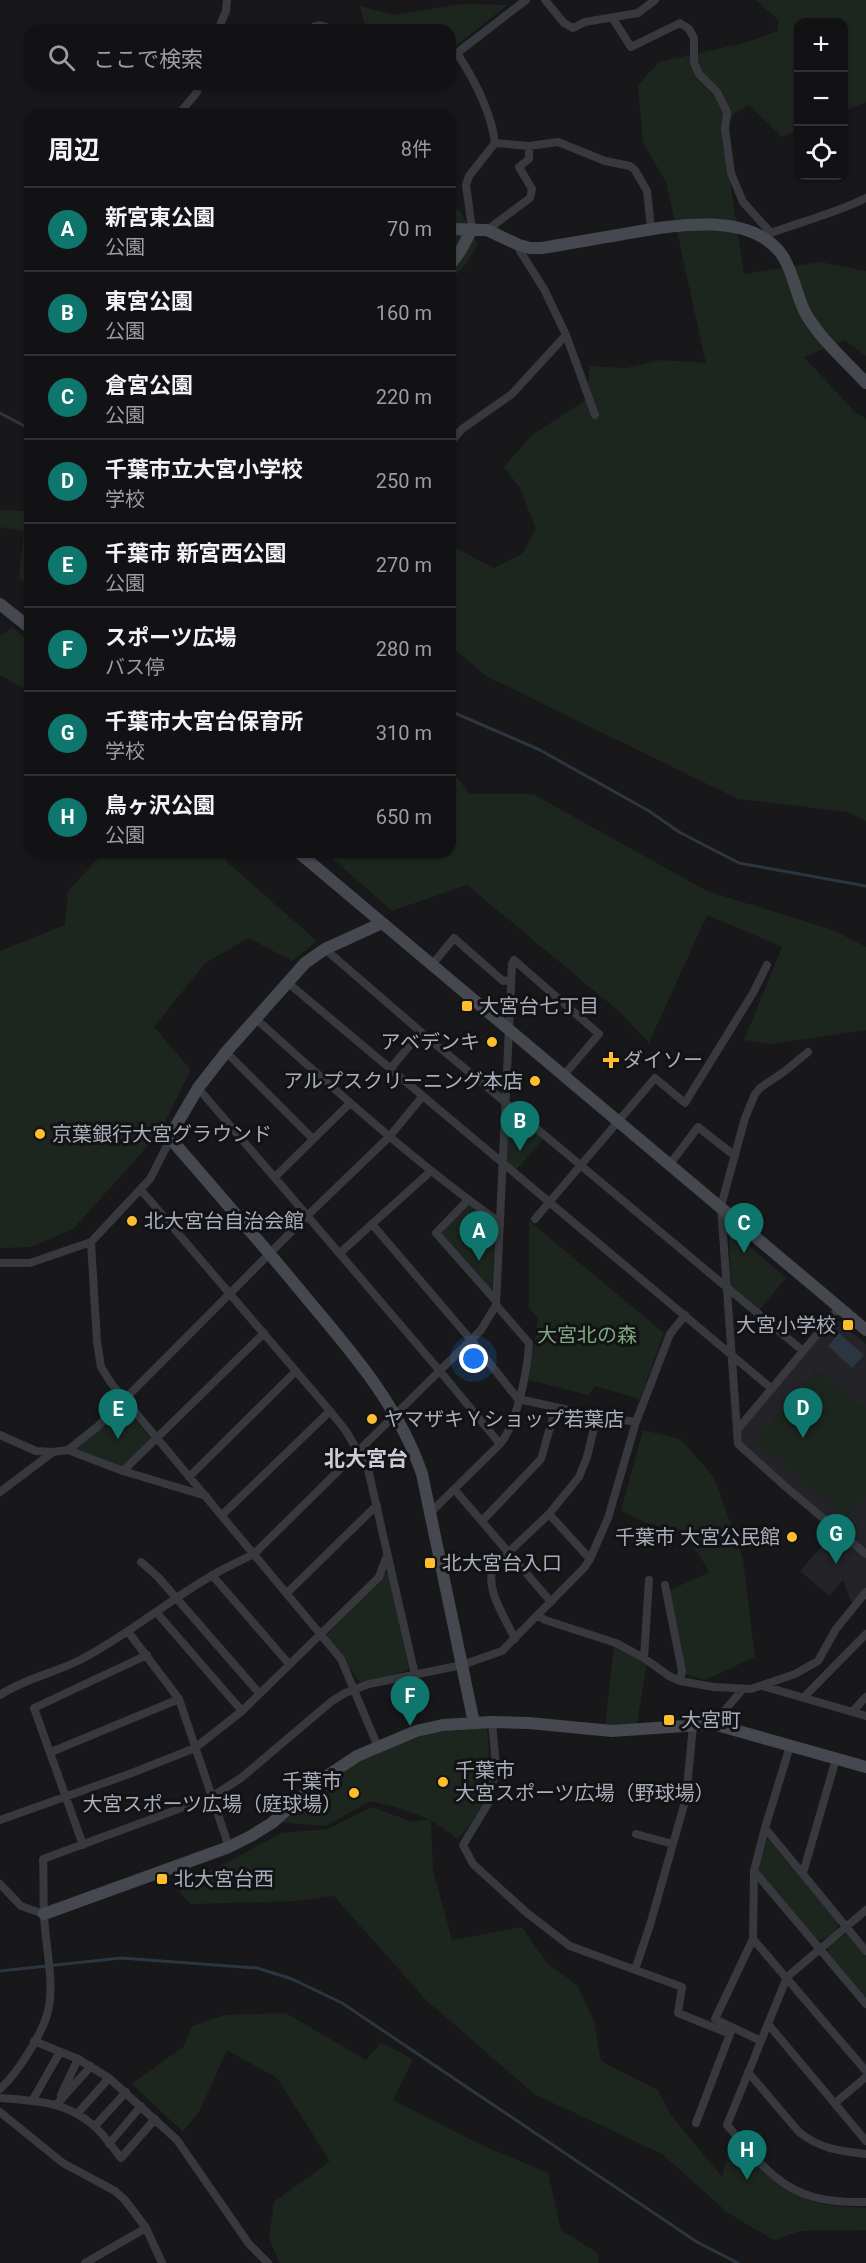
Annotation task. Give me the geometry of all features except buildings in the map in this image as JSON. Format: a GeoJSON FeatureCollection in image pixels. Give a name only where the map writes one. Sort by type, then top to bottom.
{"type":"FeatureCollection","features":[{"type":"Feature","properties":{"kind":"street"},"geometry":{"type":"LineString","coordinates":[[221,24],[226,11],[227,0]]}},
{"type":"Feature","properties":{"kind":"street"},"geometry":{"type":"LineString","coordinates":[[456,257],[472,229],[466,184],[469,176],[495,143],[480,93],[457,52],[526,0]]}},
{"type":"Feature","properties":{"kind":"street"},"geometry":{"type":"LineString","coordinates":[[545,0],[564,23],[573,28],[585,22],[638,13],[655,0]]}},
{"type":"Feature","properties":{"kind":"street"},"geometry":{"type":"LineString","coordinates":[[613,19],[631,47],[680,23],[688,29],[694,38],[694,63],[699,74],[717,92],[728,112],[724,129],[731,173],[743,202],[787,262],[805,312],[812,324],[866,383]]}},
{"type":"Feature","properties":{"kind":"street"},"geometry":{"type":"LineString","coordinates":[[184,108],[197,90]]}},
{"type":"Feature","properties":{"kind":"street"},"geometry":{"type":"LineString","coordinates":[[495,143],[530,146],[558,142],[605,161],[630,166],[635,170],[647,191],[651,229]]}},
{"type":"Feature","properties":{"kind":"street"},"geometry":{"type":"LineString","coordinates":[[487,230],[530,198],[532,189],[519,167],[529,159],[530,146]]}},
{"type":"Feature","properties":{"kind":"street"},"geometry":{"type":"LineString","coordinates":[[456,229],[487,230],[530,248],[542,248],[685,224],[728,226],[767,235],[815,216],[848,207],[866,198]]}},
{"type":"Feature","properties":{"kind":"street"},"geometry":{"type":"LineString","coordinates":[[519,245],[520,251],[544,289],[566,335],[595,415]]}},
{"type":"Feature","properties":{"kind":"street"},"geometry":{"type":"LineString","coordinates":[[456,436],[462,429],[512,394],[566,335]]}},
{"type":"Feature","properties":{"kind":"street"},"geometry":{"type":"LineString","coordinates":[[0,604],[24,623]]}},
{"type":"Feature","properties":{"kind":"street"},"geometry":{"type":"LineString","coordinates":[[305,858],[866,1330]]}},
{"type":"Feature","properties":{"kind":"street"},"geometry":{"type":"LineString","coordinates":[[0,1263],[30,1263],[91,1242],[150,1179],[174,1129],[198,1088],[287,982],[305,963],[326,949],[382,923]]}},
{"type":"Feature","properties":{"kind":"street"},"geometry":{"type":"LineString","coordinates":[[431,966],[454,938],[503,981],[511,980]]}},
{"type":"Feature","properties":{"kind":"street"},"geometry":{"type":"LineString","coordinates":[[326,949],[421,1032],[803,1351]]}},
{"type":"Feature","properties":{"kind":"street"},"geometry":{"type":"LineString","coordinates":[[0,1695],[14,1686],[47,1675],[80,1660],[129,1633],[212,1575],[254,1554],[481,1330],[496,1303],[508,1031],[514,960],[599,1034],[563,1076]]}},
{"type":"Feature","properties":{"kind":"street"},"geometry":{"type":"LineString","coordinates":[[535,1219],[655,1078],[685,1103],[753,993],[767,965]]}},
{"type":"Feature","properties":{"kind":"street"},"geometry":{"type":"LineString","coordinates":[[287,982],[772,1389]]}},
{"type":"Feature","properties":{"kind":"street"},"geometry":{"type":"LineString","coordinates":[[255,1018],[389,1137],[499,1222]]}},
{"type":"Feature","properties":{"kind":"street"},"geometry":{"type":"LineString","coordinates":[[390,1069],[421,1032]]}},
{"type":"Feature","properties":{"kind":"street"},"geometry":{"type":"LineString","coordinates":[[226,1052],[314,1139]]}},
{"type":"Feature","properties":{"kind":"street"},"geometry":{"type":"LineString","coordinates":[[808,1052],[755,1094],[745,1118],[721,1206],[736,1430],[738,1444],[866,1554]]}},
{"type":"Feature","properties":{"kind":"street"},"geometry":{"type":"LineString","coordinates":[[198,1088],[500,1444]]}},
{"type":"Feature","properties":{"kind":"street"},"geometry":{"type":"LineString","coordinates":[[68,1450],[97,1427],[389,1137],[422,1097]]}},
{"type":"Feature","properties":{"kind":"street"},"geometry":{"type":"LineString","coordinates":[[275,1177],[350,1103]]}},
{"type":"Feature","properties":{"kind":"street"},"geometry":{"type":"LineString","coordinates":[[670,1164],[698,1127],[735,1156]]}},
{"type":"Feature","properties":{"kind":"street"},"geometry":{"type":"LineString","coordinates":[[172,1136],[176,1145],[364,1367],[396,1416],[415,1452],[422,1474],[474,1723]]}},
{"type":"Feature","properties":{"kind":"street"},"geometry":{"type":"LineString","coordinates":[[340,1253],[431,1171]]}},
{"type":"Feature","properties":{"kind":"street"},"geometry":{"type":"LineString","coordinates":[[141,1190],[330,1412],[368,1469],[415,1675]]}},
{"type":"Feature","properties":{"kind":"street"},"geometry":{"type":"LineString","coordinates":[[429,1513],[507,1436],[529,1362],[529,1343],[436,1233],[468,1200]]}},
{"type":"Feature","properties":{"kind":"street"},"geometry":{"type":"LineString","coordinates":[[372,1224],[518,1399],[636,1422]]}},
{"type":"Feature","properties":{"kind":"street"},"geometry":{"type":"LineString","coordinates":[[91,1242],[96,1342],[101,1367],[189,1477],[341,1659],[378,1747]]}},
{"type":"Feature","properties":{"kind":"street"},"geometry":{"type":"LineString","coordinates":[[736,1430],[840,1308]]}},
{"type":"Feature","properties":{"kind":"street"},"geometry":{"type":"LineString","coordinates":[[0,2089],[8,2082],[34,2042],[48,2010],[49,1970],[44,1914],[44,1859],[211,1797],[241,1778],[332,1701],[354,1689],[462,1665],[502,1651],[590,1559],[608,1518],[636,1422],[670,1334],[685,1316]]}},
{"type":"Feature","properties":{"kind":"street"},"geometry":{"type":"LineString","coordinates":[[123,1471],[264,1333]]}},
{"type":"Feature","properties":{"kind":"street"},"geometry":{"type":"LineString","coordinates":[[189,1477],[296,1371]]}},
{"type":"Feature","properties":{"kind":"street"},"geometry":{"type":"LineString","coordinates":[[482,1521],[541,1460],[556,1407]]}},
{"type":"Feature","properties":{"kind":"street"},"geometry":{"type":"LineString","coordinates":[[222,1515],[330,1412]]}},
{"type":"Feature","properties":{"kind":"street"},"geometry":{"type":"LineString","coordinates":[[515,1639],[491,1587],[490,1577],[493,1567],[549,1514],[579,1477],[587,1457],[597,1416]]}},
{"type":"Feature","properties":{"kind":"street"},"geometry":{"type":"LineString","coordinates":[[0,1435],[36,1451],[68,1450],[123,1471],[206,1496]]}},
{"type":"Feature","properties":{"kind":"street"},"geometry":{"type":"LineString","coordinates":[[0,1492],[53,1452]]}},
{"type":"Feature","properties":{"kind":"street"},"geometry":{"type":"LineString","coordinates":[[454,1489],[551,1602]]}},
{"type":"Feature","properties":{"kind":"street"},"geometry":{"type":"LineString","coordinates":[[287,1593],[377,1505]]}},
{"type":"Feature","properties":{"kind":"street"},"geometry":{"type":"LineString","coordinates":[[549,1514],[590,1559]]}},
{"type":"Feature","properties":{"kind":"street"},"geometry":{"type":"LineString","coordinates":[[0,1820],[195,1748],[242,1711],[379,1577],[384,1568],[387,1552]]}},
{"type":"Feature","properties":{"kind":"street"},"geometry":{"type":"LineString","coordinates":[[141,1562],[158,1577],[259,1694]]}},
{"type":"Feature","properties":{"kind":"street"},"geometry":{"type":"LineString","coordinates":[[212,1575],[289,1664]]}},
{"type":"Feature","properties":{"kind":"street"},"geometry":{"type":"LineString","coordinates":[[644,1658],[649,1580]]}},
{"type":"Feature","properties":{"kind":"street"},"geometry":{"type":"LineString","coordinates":[[665,1584],[682,1671],[680,1680]]}},
{"type":"Feature","properties":{"kind":"street"},"geometry":{"type":"LineString","coordinates":[[538,1615],[545,1620],[616,1643],[644,1658],[669,1676],[714,1688],[742,1690],[795,1674],[818,1661],[836,1629],[866,1592]]}},
{"type":"Feature","properties":{"kind":"street"},"geometry":{"type":"LineString","coordinates":[[157,1613],[242,1711]]}},
{"type":"Feature","properties":{"kind":"street"},"geometry":{"type":"LineString","coordinates":[[129,1633],[178,1699],[229,1847]]}},
{"type":"Feature","properties":{"kind":"street"},"geometry":{"type":"LineString","coordinates":[[802,1698],[866,1634]]}},
{"type":"Feature","properties":{"kind":"street"},"geometry":{"type":"LineString","coordinates":[[83,1845],[34,1708],[147,1655]]}},
{"type":"Feature","properties":{"kind":"street"},"geometry":{"type":"LineString","coordinates":[[761,1686],[866,1716]]}},
{"type":"Feature","properties":{"kind":"street"},"geometry":{"type":"LineString","coordinates":[[713,1724],[742,1690]]}},
{"type":"Feature","properties":{"kind":"street"},"geometry":{"type":"LineString","coordinates":[[852,1712],[866,1697]]}},
{"type":"Feature","properties":{"kind":"street"},"geometry":{"type":"LineString","coordinates":[[51,1752],[178,1699]]}},
{"type":"Feature","properties":{"kind":"street"},"geometry":{"type":"LineString","coordinates":[[492,1722],[496,1765],[489,1802],[463,1845],[473,1864],[527,1913],[570,1946],[682,1987],[678,2013],[761,2041]]}},
{"type":"Feature","properties":{"kind":"street"},"geometry":{"type":"LineString","coordinates":[[0,1884],[21,1906],[44,1914],[229,1847],[272,1822],[337,1768],[416,1731],[443,1725],[492,1722],[529,1723],[612,1731],[640,1731],[713,1724],[866,1767]]}},
{"type":"Feature","properties":{"kind":"street"},"geometry":{"type":"LineString","coordinates":[[635,1970],[686,1798],[693,1725]]}},
{"type":"Feature","properties":{"kind":"street"},"geometry":{"type":"LineString","coordinates":[[731,2031],[715,2019],[753,1939],[754,1871],[790,1746]]}},
{"type":"Feature","properties":{"kind":"street"},"geometry":{"type":"LineString","coordinates":[[803,1873],[836,1759]]}},
{"type":"Feature","properties":{"kind":"street"},"geometry":{"type":"LineString","coordinates":[[765,1828],[866,1951]]}},
{"type":"Feature","properties":{"kind":"street"},"geometry":{"type":"LineString","coordinates":[[636,1834],[673,1844]]}},
{"type":"Feature","properties":{"kind":"street"},"geometry":{"type":"LineString","coordinates":[[754,1871],[866,2004]]}},
{"type":"Feature","properties":{"kind":"street"},"geometry":{"type":"LineString","coordinates":[[866,1910],[787,1977],[727,2125],[764,2169],[790,2188],[832,2201],[866,2202]]}},
{"type":"Feature","properties":{"kind":"street"},"geometry":{"type":"LineString","coordinates":[[753,1939],[866,2071]]}},
{"type":"Feature","properties":{"kind":"street"},"geometry":{"type":"LineString","coordinates":[[768,2024],[866,2141]]}},
{"type":"Feature","properties":{"kind":"street"},"geometry":{"type":"LineString","coordinates":[[696,2123],[731,2031]]}},
{"type":"Feature","properties":{"kind":"street"},"geometry":{"type":"LineString","coordinates":[[34,2042],[91,2066],[126,2092],[155,2119],[177,2140],[249,2244],[268,2263]]}},
{"type":"Feature","properties":{"kind":"street"},"geometry":{"type":"LineString","coordinates":[[32,2101],[60,2052]]}},
{"type":"Feature","properties":{"kind":"street"},"geometry":{"type":"LineString","coordinates":[[57,2104],[78,2059]]}},
{"type":"Feature","properties":{"kind":"street"},"geometry":{"type":"LineString","coordinates":[[57,2104],[91,2066]]}},
{"type":"Feature","properties":{"kind":"street"},"geometry":{"type":"LineString","coordinates":[[748,2072],[808,2140],[829,2149],[866,2154]]}},
{"type":"Feature","properties":{"kind":"street"},"geometry":{"type":"LineString","coordinates":[[835,2103],[866,2077]]}},
{"type":"Feature","properties":{"kind":"street"},"geometry":{"type":"LineString","coordinates":[[77,2114],[109,2078]]}},
{"type":"Feature","properties":{"kind":"street"},"geometry":{"type":"LineString","coordinates":[[95,2127],[126,2092]]}},
{"type":"Feature","properties":{"kind":"street"},"geometry":{"type":"LineString","coordinates":[[0,2098],[57,2104],[77,2114],[95,2127],[121,2158],[155,2119]]}},
{"type":"Feature","properties":{"kind":"street"},"geometry":{"type":"LineString","coordinates":[[109,2144],[141,2106]]}},
{"type":"Feature","properties":{"kind":"street"},"geometry":{"type":"LineString","coordinates":[[0,2112],[63,2163],[115,2191],[131,2207],[146,2228],[162,2263]]}},
{"type":"Feature","properties":{"kind":"street"},"geometry":{"type":"LineString","coordinates":[[85,2263],[146,2228]]}},
{"type":"Feature","properties":{"kind":"shaded area"},"geometry":{"type":"Polygon","coordinates":[[[835,1318],[866,1344],[866,1550],[740,1443],[739,1433],[835,1318]]]}},
{"type":"Feature","properties":{"kind":"shaded area"},"geometry":{"type":"Polygon","coordinates":[[[839,1333],[864,1355],[852,1368],[828,1346],[839,1333]]]}},
{"type":"Feature","properties":{"kind":"shaded area"},"geometry":{"type":"Polygon","coordinates":[[[835,1531],[866,1557],[866,1587],[852,1604],[843,1580],[829,1596],[800,1571],[835,1531]]]}},
{"type":"Feature","properties":{"kind":"green space"},"geometry":{"type":"Polygon","coordinates":[[[756,0],[866,0],[866,102],[848,109],[848,18],[794,18],[794,132],[782,137],[749,105],[734,114],[723,135],[744,274],[820,262],[866,271],[866,356],[845,340],[804,357],[854,411],[866,419],[866,821],[848,812],[738,799],[488,677],[456,651],[456,548],[494,568],[522,554],[536,529],[520,488],[504,467],[532,435],[586,400],[590,366],[626,368],[661,360],[706,363],[666,182],[643,143],[638,85],[659,62],[744,43],[777,31],[778,20],[756,0]]]}},
{"type":"Feature","properties":{"kind":"green space"},"geometry":{"type":"Polygon","coordinates":[[[462,4],[507,5],[456,46],[456,24],[364,24],[360,6],[394,15],[462,4]]]}},
{"type":"Feature","properties":{"kind":"green space"},"geometry":{"type":"Polygon","coordinates":[[[456,209],[460,211],[478,244],[456,275],[456,209]]]}},
{"type":"Feature","properties":{"kind":"green space"},"geometry":{"type":"Polygon","coordinates":[[[0,510],[24,511],[24,531],[0,527],[0,510]]]}},
{"type":"Feature","properties":{"kind":"green space"},"geometry":{"type":"Polygon","coordinates":[[[24,531],[24,583],[19,578],[24,531]]]}},
{"type":"Feature","properties":{"kind":"green space"},"geometry":{"type":"Polygon","coordinates":[[[12,627],[24,637],[24,689],[0,675],[0,636],[12,627]]]}},
{"type":"Feature","properties":{"kind":"green space"},"geometry":{"type":"Polygon","coordinates":[[[456,776],[470,794],[533,794],[707,891],[833,930],[866,947],[866,1030],[771,1044],[744,1040],[782,947],[707,915],[649,1043],[622,1014],[467,885],[392,911],[332,858],[456,858],[456,776]]]}},
{"type":"Feature","properties":{"kind":"green space"},"geometry":{"type":"Polygon","coordinates":[[[98,858],[224,858],[317,941],[292,961],[249,938],[205,963],[154,1027],[191,1070],[163,1126],[73,1229],[31,1247],[0,1248],[0,951],[65,925],[68,891],[98,858]]]}},
{"type":"Feature","properties":{"kind":"green space"},"geometry":{"type":"Polygon","coordinates":[[[513,1111],[544,1138],[515,1171],[506,1163],[509,1113],[513,1111]]]}},
{"type":"Feature","properties":{"kind":"green space"},"geometry":{"type":"Polygon","coordinates":[[[470,1206],[495,1226],[492,1289],[489,1290],[441,1234],[466,1207],[470,1206]]]}},
{"type":"Feature","properties":{"kind":"green space","name":"大宮北の森"},"geometry":{"type":"Polygon","coordinates":[[[529,1221],[664,1333],[640,1399],[595,1386],[588,1395],[529,1380],[538,1318],[529,1308],[529,1221]]]}},
{"type":"Feature","properties":{"kind":"green space"},"geometry":{"type":"Polygon","coordinates":[[[729,1228],[786,1278],[758,1311],[731,1288],[729,1228]]]}},
{"type":"Feature","properties":{"kind":"green space"},"geometry":{"type":"Polygon","coordinates":[[[816,1369],[866,1409],[866,1494],[846,1518],[755,1440],[816,1369]]]}},
{"type":"Feature","properties":{"kind":"green space"},"geometry":{"type":"Polygon","coordinates":[[[123,1405],[150,1437],[149,1441],[123,1468],[72,1450],[123,1405]]]}},
{"type":"Feature","properties":{"kind":"green space"},"geometry":{"type":"Polygon","coordinates":[[[643,1430],[680,1439],[714,1477],[743,1559],[755,1657],[705,1680],[681,1673],[668,1591],[710,1572],[683,1532],[647,1523],[621,1511],[643,1430]]]}},
{"type":"Feature","properties":{"kind":"green space"},"geometry":{"type":"Polygon","coordinates":[[[386,1572],[389,1574],[409,1669],[360,1683],[327,1635],[386,1572]]]}},
{"type":"Feature","properties":{"kind":"green space"},"geometry":{"type":"Polygon","coordinates":[[[614,1645],[647,1662],[636,1729],[605,1728],[614,1645]]]}},
{"type":"Feature","properties":{"kind":"green space"},"geometry":{"type":"Polygon","coordinates":[[[487,1728],[488,1782],[482,1805],[476,1815],[458,1839],[431,1820],[433,1870],[452,1940],[522,1927],[546,1962],[578,1986],[594,2021],[601,2061],[658,2090],[670,2114],[722,2177],[729,2149],[736,2142],[755,2163],[786,2189],[810,2200],[829,2205],[866,2208],[866,2230],[800,2231],[773,2240],[728,2213],[662,2154],[534,2094],[426,2000],[334,1896],[296,1901],[190,1904],[172,1882],[217,1868],[281,1833],[328,1829],[371,1807],[413,1822],[430,1819],[370,1801],[326,1826],[278,1822],[319,1785],[357,1761],[426,1733],[487,1728]]]}},
{"type":"Feature","properties":{"kind":"green space"},"geometry":{"type":"Polygon","coordinates":[[[764,1839],[769,1840],[839,1924],[827,1937],[817,1941],[759,1872],[757,1866],[764,1839]]]}},
{"type":"Feature","properties":{"kind":"green space"},"geometry":{"type":"Polygon","coordinates":[[[845,1934],[866,1956],[866,1998],[828,1952],[828,1947],[845,1934]]]}},
{"type":"Feature","properties":{"kind":"green space"},"geometry":{"type":"Polygon","coordinates":[[[286,2013],[366,2060],[381,2043],[413,2059],[393,2100],[479,2144],[548,2173],[561,2230],[599,2254],[598,2263],[279,2263],[269,2237],[274,2202],[330,2161],[277,2078],[227,2050],[200,2110],[183,2132],[132,2084],[184,2046],[192,2026],[225,2015],[286,2013]]]}},
{"type":"Feature","properties":{"kind":"waterway"},"geometry":{"type":"LineString","coordinates":[[0,413],[24,426]]}},
{"type":"Feature","properties":{"kind":"waterway"},"geometry":{"type":"LineString","coordinates":[[456,714],[538,749],[649,811],[679,832],[739,863],[866,886]]}},
{"type":"Feature","properties":{"kind":"waterway"},"geometry":{"type":"LineString","coordinates":[[0,1971],[121,1958],[257,1968],[292,1979],[342,2003],[697,2242],[738,2263]]}},
{"type":"Feature","properties":{"kind":"place","name":"大宮台七丁目"},"geometry":{"type":"Point","coordinates":[467,1006]}},
{"type":"Feature","properties":{"kind":"place","name":"アベデンキ"},"geometry":{"type":"Point","coordinates":[492,1042]}},
{"type":"Feature","properties":{"kind":"place","name":"ダイソー"},"geometry":{"type":"Point","coordinates":[611,1060]}},
{"type":"Feature","properties":{"kind":"place","name":"アルプスクリーニング本店"},"geometry":{"type":"Point","coordinates":[535,1081]}},
{"type":"Feature","properties":{"kind":"place","name":"京葉銀行大宮グラウンド"},"geometry":{"type":"Point","coordinates":[40,1134]}},
{"type":"Feature","properties":{"kind":"place","name":"東宮公園"},"geometry":{"type":"Point","coordinates":[520,1151]}},
{"type":"Feature","properties":{"kind":"place","name":"北大宮台自治会館"},"geometry":{"type":"Point","coordinates":[132,1221]}},
{"type":"Feature","properties":{"kind":"place","name":"倉宮公園"},"geometry":{"type":"Point","coordinates":[744,1253]}},
{"type":"Feature","properties":{"kind":"place","name":"新宮東公園"},"geometry":{"type":"Point","coordinates":[479,1261]}},
{"type":"Feature","properties":{"kind":"place","name":"大宮小学校"},"geometry":{"type":"Point","coordinates":[848,1325]}},
{"type":"Feature","properties":{"kind":"place","name":"ヤマザキＹショップ若葉店"},"geometry":{"type":"Point","coordinates":[372,1419]}},
{"type":"Feature","properties":{"kind":"place","name":"千葉市立大宮小学校"},"geometry":{"type":"Point","coordinates":[803,1438]}},
{"type":"Feature","properties":{"kind":"place","name":"千葉市 新宮西公園"},"geometry":{"type":"Point","coordinates":[118,1439]}},
{"type":"Feature","properties":{"kind":"place","name":"千葉市 大宮公民館"},"geometry":{"type":"Point","coordinates":[792,1537]}},
{"type":"Feature","properties":{"kind":"place","name":"北大宮台入口"},"geometry":{"type":"Point","coordinates":[430,1563]}},
{"type":"Feature","properties":{"kind":"place","name":"千葉市大宮台保育所"},"geometry":{"type":"Point","coordinates":[836,1564]}},
{"type":"Feature","properties":{"kind":"place","name":"大宮町"},"geometry":{"type":"Point","coordinates":[669,1720]}},
{"type":"Feature","properties":{"kind":"place","name":"スポーツ広場"},"geometry":{"type":"Point","coordinates":[410,1726]}},
{"type":"Feature","properties":{"kind":"place","name":"千葉市 大宮スポーツ広場（野球場）"},"geometry":{"type":"Point","coordinates":[443,1782]}},
{"type":"Feature","properties":{"kind":"place","name":"千葉市 大宮スポーツ広場（庭球場）"},"geometry":{"type":"Point","coordinates":[354,1793]}},
{"type":"Feature","properties":{"kind":"place","name":"北大宮台西"},"geometry":{"type":"Point","coordinates":[162,1879]}},
{"type":"Feature","properties":{"kind":"place","name":"鳥ヶ沢公園"},"geometry":{"type":"Point","coordinates":[747,2180]}},
{"type":"Feature","properties":{"kind":"district","name":"北大宮台"},"geometry":{"type":"Point","coordinates":[366,1459]}}]}
